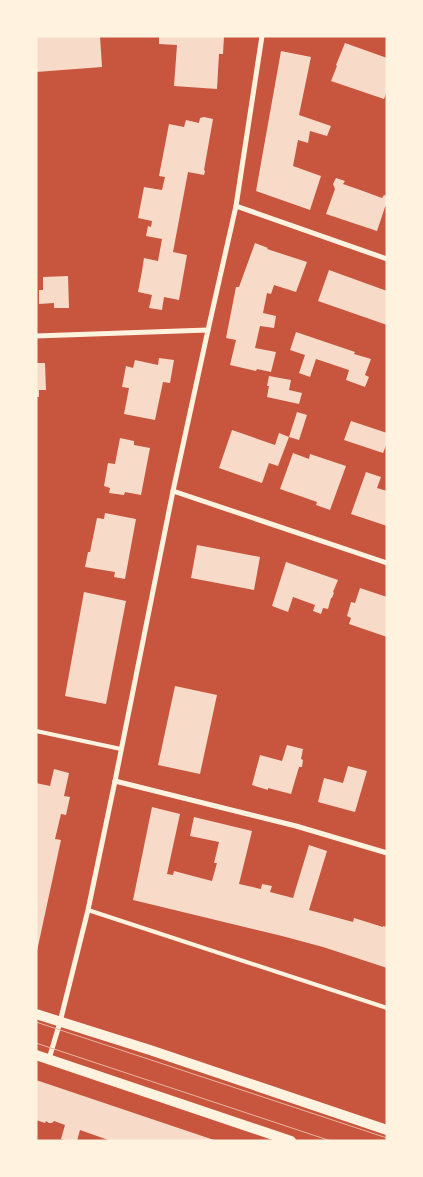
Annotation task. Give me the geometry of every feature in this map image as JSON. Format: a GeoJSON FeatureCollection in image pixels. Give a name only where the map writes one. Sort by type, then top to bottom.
{"type":"FeatureCollection","features":[{"type":"Feature","properties":{"kind":"main road"},"geometry":{"type":"LineString","coordinates":[[36,1014],[150,1050],[387,1130]]}},
{"type":"Feature","properties":{"kind":"main road"},"geometry":{"type":"LineString","coordinates":[[36,1055],[291,1141]]}},
{"type":"Feature","properties":{"kind":"street"},"geometry":{"type":"LineString","coordinates":[[48,1060],[60,1022],[88,910],[173,491],[236,206],[262,36]]}},
{"type":"Feature","properties":{"kind":"street"},"geometry":{"type":"LineString","coordinates":[[236,206],[387,259]]}},
{"type":"Feature","properties":{"kind":"street"},"geometry":{"type":"LineString","coordinates":[[36,336],[208,330]]}},
{"type":"Feature","properties":{"kind":"street"},"geometry":{"type":"LineString","coordinates":[[173,491],[387,563]]}},
{"type":"Feature","properties":{"kind":"street"},"geometry":{"type":"LineString","coordinates":[[115,781],[296,826],[387,853]]}},
{"type":"Feature","properties":{"kind":"lane"},"geometry":{"type":"LineString","coordinates":[[36,731],[121,749]]}},
{"type":"Feature","properties":{"kind":"lane"},"geometry":{"type":"LineString","coordinates":[[88,910],[387,1008]]}},
{"type":"Feature","properties":{"kind":"building"},"geometry":{"type":"Polygon","coordinates":[[[36,36],[100,36],[102,67],[36,72],[36,36]]]}},
{"type":"Feature","properties":{"kind":"building"},"geometry":{"type":"Polygon","coordinates":[[[159,36],[224,36],[223,54],[219,54],[217,89],[174,86],[177,45],[159,44],[159,36]]]}},
{"type":"Feature","properties":{"kind":"building"},"geometry":{"type":"Polygon","coordinates":[[[345,43],[387,58],[387,91],[384,99],[331,81],[345,43]]]}},
{"type":"Feature","properties":{"kind":"building"},"geometry":{"type":"Polygon","coordinates":[[[281,51],[311,57],[299,115],[331,126],[327,136],[310,131],[308,143],[298,140],[293,166],[321,176],[310,210],[256,191],[281,51]]]}},
{"type":"Feature","properties":{"kind":"building"},"geometry":{"type":"Polygon","coordinates":[[[200,118],[213,119],[205,171],[204,175],[188,172],[173,252],[187,255],[179,300],[164,297],[162,310],[149,308],[152,295],[138,292],[144,258],[158,261],[162,239],[146,236],[148,226],[151,227],[152,221],[138,218],[144,187],[162,190],[165,177],[159,176],[169,124],[184,127],[186,120],[199,123],[200,118]]]}},
{"type":"Feature","properties":{"kind":"building"},"geometry":{"type":"Polygon","coordinates":[[[336,178],[345,181],[343,184],[382,198],[384,195],[387,196],[387,206],[377,231],[326,214],[335,189],[333,184],[336,178]]]}},
{"type":"Feature","properties":{"kind":"building"},"geometry":{"type":"Polygon","coordinates":[[[255,243],[267,249],[307,262],[296,292],[274,285],[271,294],[267,293],[263,313],[276,316],[274,328],[260,326],[255,348],[276,352],[271,372],[257,369],[256,371],[230,365],[236,340],[226,338],[236,287],[239,287],[255,243]]]}},
{"type":"Feature","properties":{"kind":"building"},"geometry":{"type":"Polygon","coordinates":[[[329,270],[387,291],[387,325],[318,301],[329,270]]]}},
{"type":"Feature","properties":{"kind":"building"},"geometry":{"type":"Polygon","coordinates":[[[68,276],[69,308],[54,308],[54,303],[39,304],[39,290],[43,290],[43,277],[68,276]]]}},
{"type":"Feature","properties":{"kind":"building"},"geometry":{"type":"Polygon","coordinates":[[[296,332],[371,359],[365,375],[369,377],[365,387],[346,380],[349,370],[316,359],[310,377],[299,373],[305,355],[290,350],[296,332]]]}},
{"type":"Feature","properties":{"kind":"building"},"geometry":{"type":"Polygon","coordinates":[[[159,358],[174,360],[170,383],[163,382],[155,420],[124,414],[129,388],[122,387],[126,366],[133,368],[135,360],[158,365],[159,358]]]}},
{"type":"Feature","properties":{"kind":"building"},"geometry":{"type":"Polygon","coordinates":[[[36,363],[45,363],[46,390],[39,390],[39,397],[36,397],[36,363]]]}},
{"type":"Feature","properties":{"kind":"building"},"geometry":{"type":"Polygon","coordinates":[[[269,376],[291,380],[289,390],[302,393],[299,404],[267,397],[269,376]]]}},
{"type":"Feature","properties":{"kind":"building"},"geometry":{"type":"Polygon","coordinates":[[[297,412],[307,415],[299,440],[289,437],[297,412]]]}},
{"type":"Feature","properties":{"kind":"building"},"geometry":{"type":"Polygon","coordinates":[[[351,421],[387,433],[387,443],[383,453],[344,440],[351,421]]]}},
{"type":"Feature","properties":{"kind":"building"},"geometry":{"type":"Polygon","coordinates":[[[232,430],[275,445],[279,433],[289,437],[278,466],[269,463],[262,483],[219,468],[232,430]]]}},
{"type":"Feature","properties":{"kind":"building"},"geometry":{"type":"Polygon","coordinates":[[[120,438],[134,441],[134,445],[150,448],[141,495],[125,492],[124,495],[109,493],[110,488],[104,486],[108,463],[115,464],[120,438]]]}},
{"type":"Feature","properties":{"kind":"building"},"geometry":{"type":"Polygon","coordinates":[[[293,453],[309,459],[310,454],[346,466],[330,510],[316,505],[317,502],[280,489],[293,453]]]}},
{"type":"Feature","properties":{"kind":"building"},"geometry":{"type":"Polygon","coordinates":[[[366,472],[381,477],[377,488],[387,491],[387,526],[351,514],[366,472]]]}},
{"type":"Feature","properties":{"kind":"building"},"geometry":{"type":"Polygon","coordinates":[[[105,513],[136,519],[125,579],[114,577],[115,572],[85,567],[97,518],[104,519],[105,513]]]}},
{"type":"Feature","properties":{"kind":"building"},"geometry":{"type":"Polygon","coordinates":[[[197,545],[260,557],[254,590],[191,578],[197,545]]]}},
{"type":"Feature","properties":{"kind":"building"},"geometry":{"type":"Polygon","coordinates":[[[286,562],[338,580],[328,609],[323,608],[321,614],[313,611],[315,605],[293,597],[288,612],[272,606],[286,562]]]}},
{"type":"Feature","properties":{"kind":"building"},"geometry":{"type":"Polygon","coordinates":[[[360,588],[387,597],[387,637],[349,624],[351,618],[347,616],[351,602],[355,603],[360,588]]]}},
{"type":"Feature","properties":{"kind":"building"},"geometry":{"type":"Polygon","coordinates":[[[84,592],[126,601],[106,704],[65,696],[84,592]]]}},
{"type":"Feature","properties":{"kind":"building"},"geometry":{"type":"Polygon","coordinates":[[[175,686],[217,695],[200,774],[158,765],[175,686]]]}},
{"type":"Feature","properties":{"kind":"building"},"geometry":{"type":"Polygon","coordinates":[[[287,745],[303,749],[302,767],[299,767],[291,794],[252,785],[260,755],[282,761],[287,745]]]}},
{"type":"Feature","properties":{"kind":"building"},"geometry":{"type":"Polygon","coordinates":[[[348,766],[367,771],[355,812],[318,802],[324,778],[343,783],[348,766]]]}},
{"type":"Feature","properties":{"kind":"building"},"geometry":{"type":"Polygon","coordinates":[[[54,769],[69,773],[64,796],[70,797],[66,815],[61,814],[55,839],[61,840],[37,951],[36,783],[50,786],[54,769]]]}},
{"type":"Feature","properties":{"kind":"building"},"geometry":{"type":"Polygon","coordinates":[[[152,807],[180,814],[167,874],[173,875],[174,871],[212,881],[217,863],[214,863],[219,842],[190,836],[194,817],[252,831],[239,884],[261,889],[262,884],[272,886],[270,892],[293,898],[309,845],[327,851],[309,910],[353,922],[354,918],[387,927],[387,968],[282,936],[133,900],[152,807]]]}},
{"type":"Feature","properties":{"kind":"building"},"geometry":{"type":"Polygon","coordinates":[[[36,1080],[214,1141],[111,1141],[80,1130],[77,1141],[61,1139],[65,1125],[54,1121],[49,1123],[46,1121],[45,1123],[36,1120],[36,1080]]]}},
{"type":"Feature","properties":{"kind":"tram line"},"geometry":{"type":"LineString","coordinates":[[36,1022],[387,1138]]}},
{"type":"Feature","properties":{"kind":"tram line"},"geometry":{"type":"LineString","coordinates":[[36,1043],[331,1141]]}}]}
